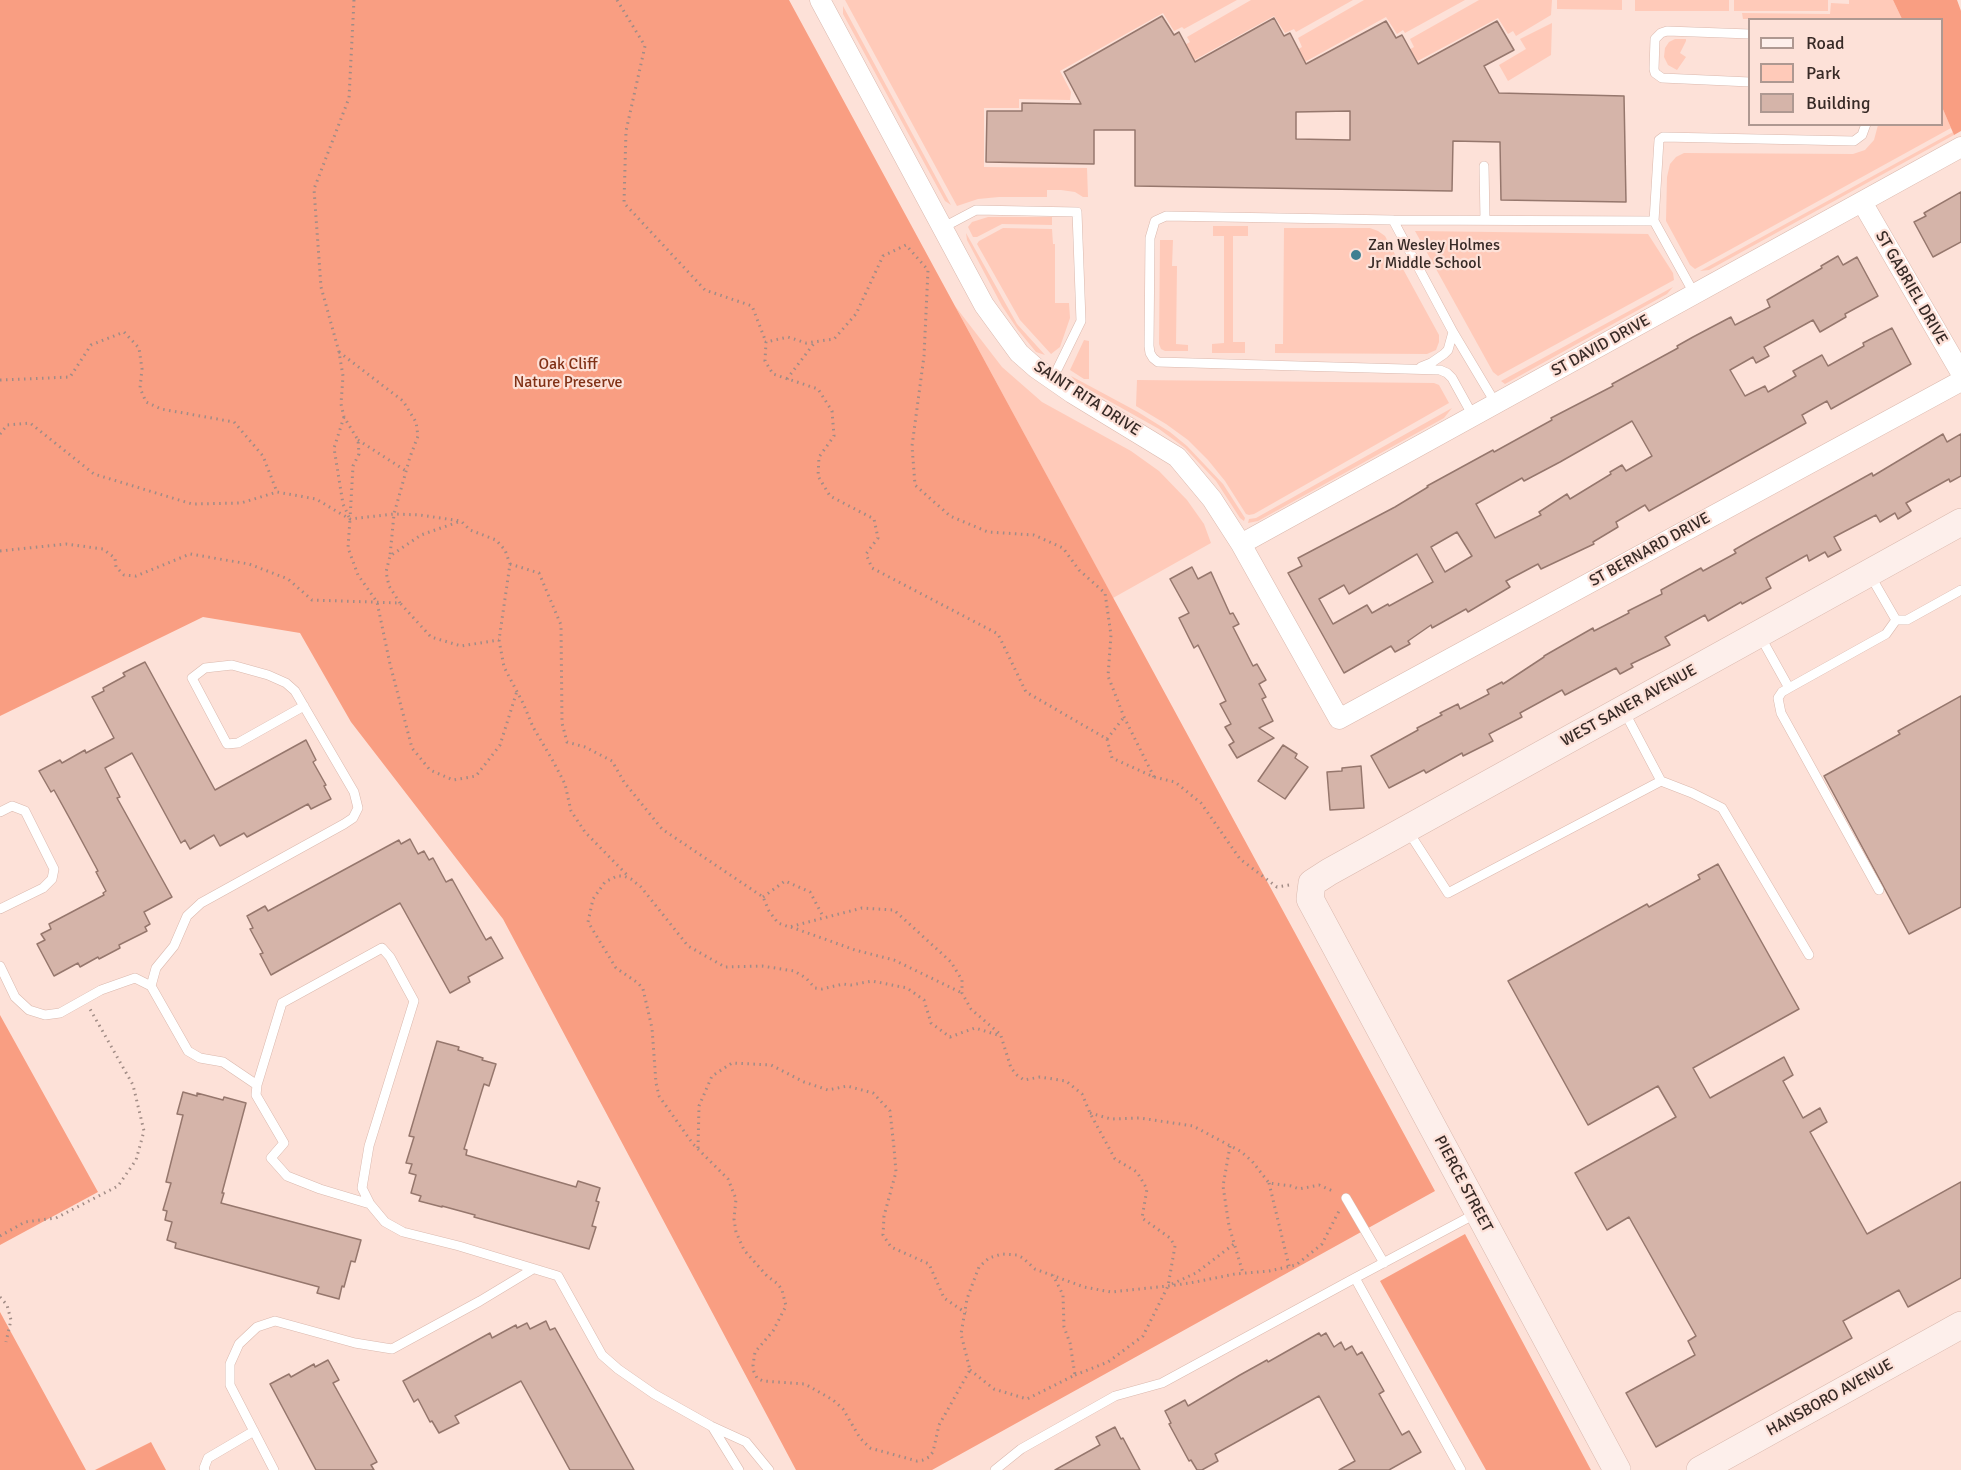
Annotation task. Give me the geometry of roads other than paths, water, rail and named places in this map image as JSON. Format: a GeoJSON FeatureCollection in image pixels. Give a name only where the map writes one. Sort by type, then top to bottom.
{"type":"FeatureCollection","features":[{"type":"Feature","properties":{"kind":"street","name":"SAINT RITA DRIVE"},"geometry":{"type":"LineString","coordinates":[[820,0],[991,315],[1019,353],[1052,380],[1177,457],[1212,499],[1241,544],[1339,719]]}},
{"type":"Feature","properties":{"kind":"street","name":"ST DAVID DRIVE"},"geometry":{"type":"LineString","coordinates":[[1241,544],[1961,147]]}},
{"type":"Feature","properties":{"kind":"street","name":"ST GABRIEL DRIVE"},"geometry":{"type":"LineString","coordinates":[[1862,202],[1961,373]]}},
{"type":"Feature","properties":{"kind":"street","name":"ST BERNARD DRIVE"},"geometry":{"type":"LineString","coordinates":[[1339,719],[1961,381]]}},
{"type":"Feature","properties":{"kind":"street","name":"WEST SANER AVENUE"},"geometry":{"type":"LineString","coordinates":[[1311,891],[1407,829],[1961,522]]}},
{"type":"Feature","properties":{"kind":"street","name":"PIERCE STREET"},"geometry":{"type":"LineString","coordinates":[[1311,891],[1478,1213],[1617,1470]]}},
{"type":"Feature","properties":{"kind":"street","name":"HANSBORO AVENUE"},"geometry":{"type":"LineString","coordinates":[[1700,1470],[1961,1325]]}},
{"type":"Feature","properties":{"kind":"lane"},"geometry":{"type":"LineString","coordinates":[[1748,33],[1664,31],[1655,39],[1654,69],[1655,73],[1662,78],[1748,82]]}},
{"type":"Feature","properties":{"kind":"lane"},"geometry":{"type":"LineString","coordinates":[[1695,294],[1654,221],[1659,140],[1663,137],[1854,141],[1862,135],[1865,126]]}},
{"type":"Feature","properties":{"kind":"lane"},"geometry":{"type":"LineString","coordinates":[[1485,166],[1485,220]]}},
{"type":"Feature","properties":{"kind":"lane"},"geometry":{"type":"LineString","coordinates":[[942,228],[976,210],[1077,212],[1081,321],[1052,380]]}},
{"type":"Feature","properties":{"kind":"lane"},"geometry":{"type":"LineString","coordinates":[[1473,417],[1452,378],[1440,370],[1164,363],[1153,358],[1150,353],[1150,238],[1155,221],[1166,216],[1654,221]]}},
{"type":"Feature","properties":{"kind":"lane"},"geometry":{"type":"LineString","coordinates":[[1393,220],[1453,332],[1496,404]]}},
{"type":"Feature","properties":{"kind":"lane"},"geometry":{"type":"LineString","coordinates":[[1413,368],[1431,363],[1444,354],[1448,350],[1453,332]]}},
{"type":"Feature","properties":{"kind":"lane"},"geometry":{"type":"LineString","coordinates":[[1869,573],[1896,620]]}},
{"type":"Feature","properties":{"kind":"lane"},"geometry":{"type":"LineString","coordinates":[[1896,620],[1907,621],[1961,590]]}},
{"type":"Feature","properties":{"kind":"lane"},"geometry":{"type":"LineString","coordinates":[[1879,890],[1781,712],[1778,698],[1782,692],[1886,634],[1896,620]]}},
{"type":"Feature","properties":{"kind":"lane"},"geometry":{"type":"LineString","coordinates":[[1759,634],[1789,688]]}},
{"type":"Feature","properties":{"kind":"lane"},"geometry":{"type":"LineString","coordinates":[[151,986],[156,968],[174,946],[187,916],[201,903],[353,818],[358,807],[354,792],[304,706],[295,691],[286,683],[268,675],[231,666],[205,668],[192,678],[227,744],[238,743],[304,706]]}},
{"type":"Feature","properties":{"kind":"lane"},"geometry":{"type":"LineString","coordinates":[[1623,709],[1661,781],[1722,808],[1809,955]]}},
{"type":"Feature","properties":{"kind":"lane"},"geometry":{"type":"LineString","coordinates":[[1407,829],[1448,893],[1661,781]]}},
{"type":"Feature","properties":{"kind":"lane"},"geometry":{"type":"LineString","coordinates":[[0,812],[12,806],[25,811],[54,869],[52,879],[44,888],[0,909]]}},
{"type":"Feature","properties":{"kind":"lane"},"geometry":{"type":"LineString","coordinates":[[370,1204],[299,1182],[287,1176],[271,1158],[284,1143],[256,1095],[282,1003],[382,948],[390,957],[414,1001],[369,1146],[362,1188],[370,1204],[385,1222],[403,1232],[459,1246],[558,1276],[602,1355],[654,1394],[711,1426],[746,1442],[769,1470]]}},
{"type":"Feature","properties":{"kind":"lane"},"geometry":{"type":"LineString","coordinates":[[0,966],[15,997],[29,1010],[45,1015],[60,1013],[101,990],[135,978],[151,986],[188,1051],[200,1058],[223,1062],[257,1085]]}},
{"type":"Feature","properties":{"kind":"lane"},"geometry":{"type":"LineString","coordinates":[[1346,1198],[1384,1263]]}},
{"type":"Feature","properties":{"kind":"lane"},"geometry":{"type":"LineString","coordinates":[[995,1470],[1021,1449],[1114,1396],[1162,1383],[1478,1213]]}},
{"type":"Feature","properties":{"kind":"lane"},"geometry":{"type":"LineString","coordinates":[[274,1470],[230,1385],[230,1365],[239,1344],[257,1326],[275,1321],[355,1343],[392,1349],[533,1269]]}},
{"type":"Feature","properties":{"kind":"lane"},"geometry":{"type":"LineString","coordinates":[[1354,1278],[1461,1470]]}},
{"type":"Feature","properties":{"kind":"lane"},"geometry":{"type":"LineString","coordinates":[[711,1426],[739,1470]]}},
{"type":"Feature","properties":{"kind":"lane"},"geometry":{"type":"LineString","coordinates":[[205,1470],[208,1458],[254,1431]]}},
{"type":"Feature","properties":{"kind":"place","name":"Zan Wesley Holmes Jr Middle School"},"geometry":{"type":"Point","coordinates":[1356,255]}},
{"type":"Feature","properties":{"kind":"park label","name":"Oak Cliff Nature Preserve"},"geometry":{"type":"Point","coordinates":[568,374]}}]}
